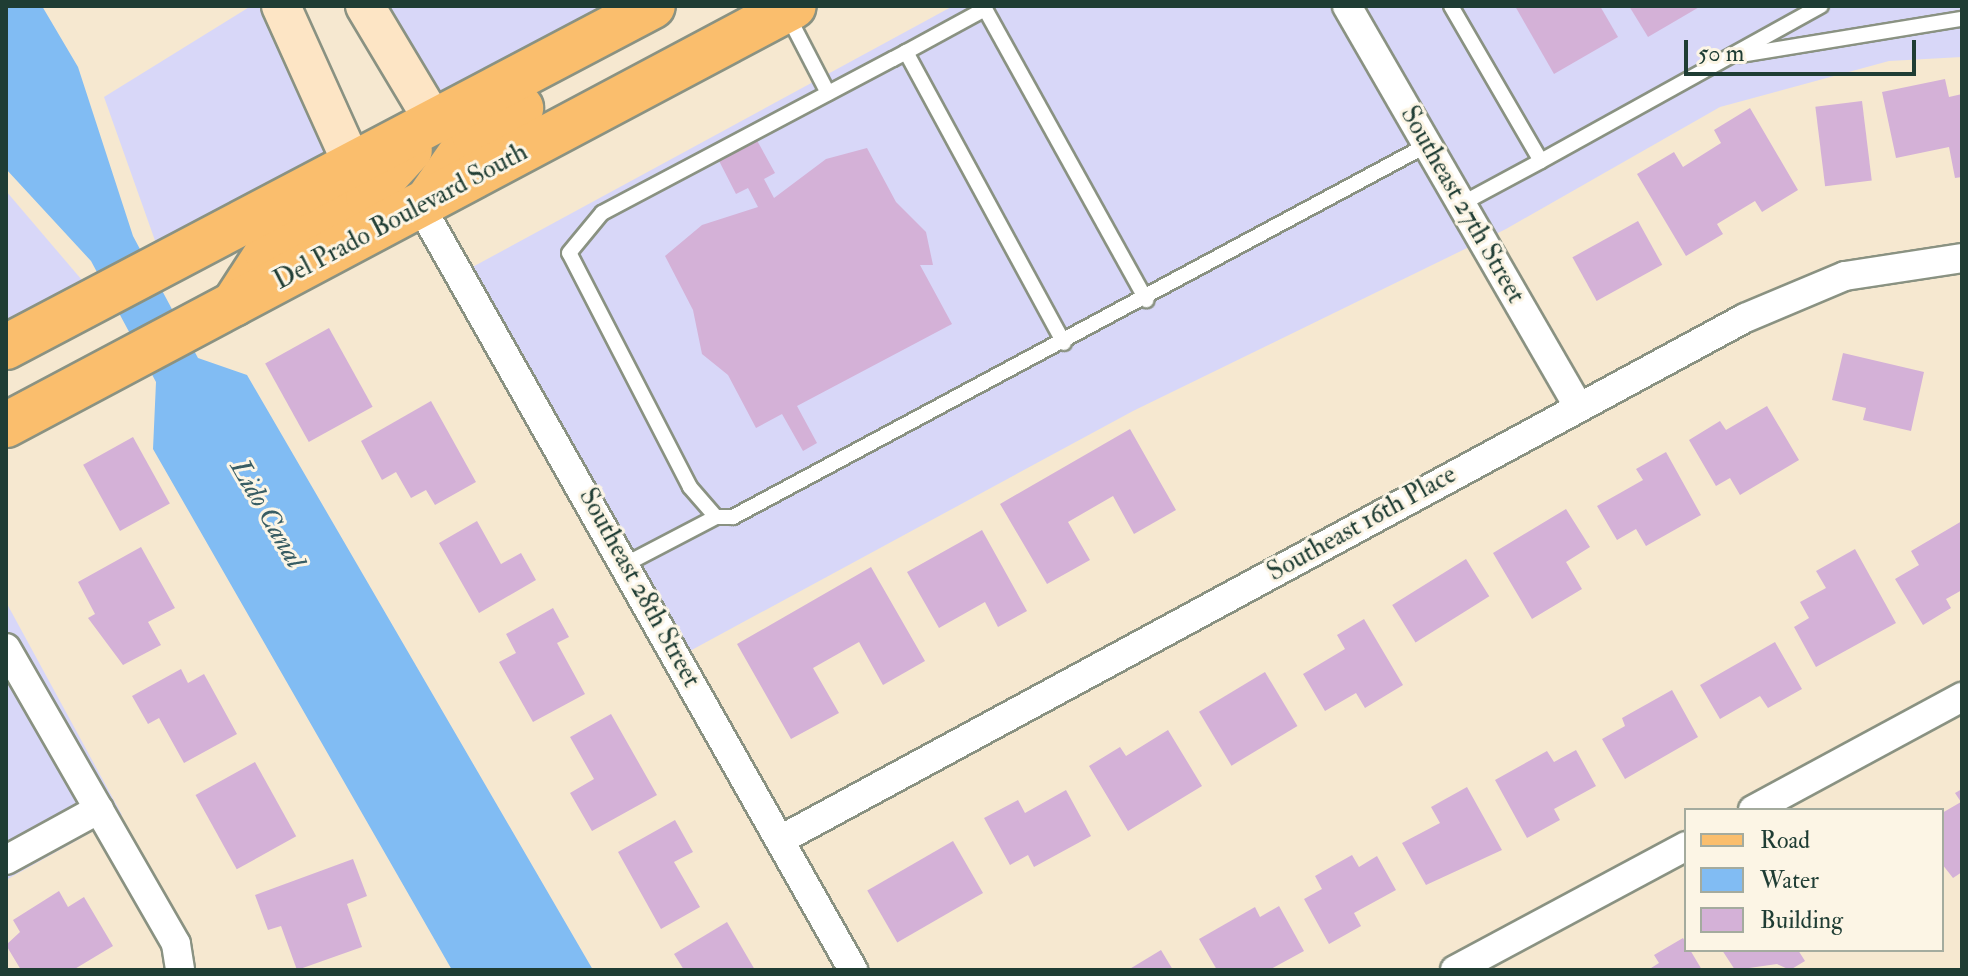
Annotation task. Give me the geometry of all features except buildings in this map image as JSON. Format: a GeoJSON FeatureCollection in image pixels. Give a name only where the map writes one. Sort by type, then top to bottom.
{"type":"FeatureCollection","features":[{"type":"Feature","properties":{"kind":"main road","name":"Del Prado Boulevard South"},"geometry":{"type":"LineString","coordinates":[[6,425],[422,209],[789,8]]}},
{"type":"Feature","properties":{"kind":"main road"},"geometry":{"type":"LineString","coordinates":[[6,347],[354,168],[648,9]]}},
{"type":"Feature","properties":{"kind":"main road"},"geometry":{"type":"LineString","coordinates":[[422,209],[474,134],[597,66],[648,9]]}},
{"type":"Feature","properties":{"kind":"main road"},"geometry":{"type":"LineString","coordinates":[[223,312],[267,253],[368,196],[435,123]]}},
{"type":"Feature","properties":{"kind":"street"},"geometry":{"type":"LineString","coordinates":[[281,6],[354,168]]}},
{"type":"Feature","properties":{"kind":"street"},"geometry":{"type":"LineString","coordinates":[[365,6],[435,123]]}},
{"type":"Feature","properties":{"kind":"street","name":"Southeast 27th Street"},"geometry":{"type":"LineString","coordinates":[[1347,6],[1577,405]]}},
{"type":"Feature","properties":{"kind":"street","name":"Southeast 28th Street"},"geometry":{"type":"LineString","coordinates":[[422,209],[626,564],[853,970]]}},
{"type":"Feature","properties":{"kind":"street","name":"Southeast 16th Place"},"geometry":{"type":"LineString","coordinates":[[780,840],[1577,405],[1811,287],[1880,268],[1962,258]]}},
{"type":"Feature","properties":{"kind":"street"},"geometry":{"type":"LineString","coordinates":[[6,648],[176,944],[180,970]]}},
{"type":"Feature","properties":{"kind":"street"},"geometry":{"type":"LineString","coordinates":[[1757,808],[1962,697]]}},
{"type":"Feature","properties":{"kind":"street"},"geometry":{"type":"LineString","coordinates":[[6,860],[99,809]]}},
{"type":"Feature","properties":{"kind":"street"},"geometry":{"type":"LineString","coordinates":[[1455,970],[1684,847]]}},
{"type":"Feature","properties":{"kind":"lane"},"geometry":{"type":"LineString","coordinates":[[1451,6],[1541,161]]}},
{"type":"Feature","properties":{"kind":"lane"},"geometry":{"type":"LineString","coordinates":[[1461,204],[1821,6]]}},
{"type":"Feature","properties":{"kind":"lane"},"geometry":{"type":"LineString","coordinates":[[789,8],[828,93]]}},
{"type":"Feature","properties":{"kind":"lane"},"geometry":{"type":"LineString","coordinates":[[716,517],[690,487],[569,253],[602,213],[985,9],[1146,300]]}},
{"type":"Feature","properties":{"kind":"lane"},"geometry":{"type":"LineString","coordinates":[[1728,57],[1962,19]]}},
{"type":"Feature","properties":{"kind":"lane"},"geometry":{"type":"LineString","coordinates":[[906,52],[1064,343]]}},
{"type":"Feature","properties":{"kind":"lane"},"geometry":{"type":"LineString","coordinates":[[626,564],[716,517],[733,517],[1146,300],[1427,145]]}},
{"type":"Feature","properties":{"kind":"shaded area"},"geometry":{"type":"Polygon","coordinates":[[[251,6],[261,6],[330,158],[158,249],[104,97],[251,6]]]}},
{"type":"Feature","properties":{"kind":"shaded area"},"geometry":{"type":"Polygon","coordinates":[[[386,6],[609,6],[440,98],[386,6]]]}},
{"type":"Feature","properties":{"kind":"shaded area"},"geometry":{"type":"Polygon","coordinates":[[[953,6],[1962,6],[1962,57],[1889,61],[1720,107],[1506,229],[1133,411],[688,652],[456,276],[953,6]]]}},
{"type":"Feature","properties":{"kind":"shaded area"},"geometry":{"type":"Polygon","coordinates":[[[6,191],[87,286],[6,329],[6,191]]]}},
{"type":"Feature","properties":{"kind":"shaded area"},"geometry":{"type":"Polygon","coordinates":[[[6,602],[122,815],[6,880],[6,602]]]}},
{"type":"Feature","properties":{"kind":"water","name":"Lido Canal"},"geometry":{"type":"Polygon","coordinates":[[[6,6],[42,6],[78,67],[133,236],[198,358],[247,375],[593,970],[452,970],[153,449],[156,382],[91,261],[6,169],[6,6]]]}}]}
